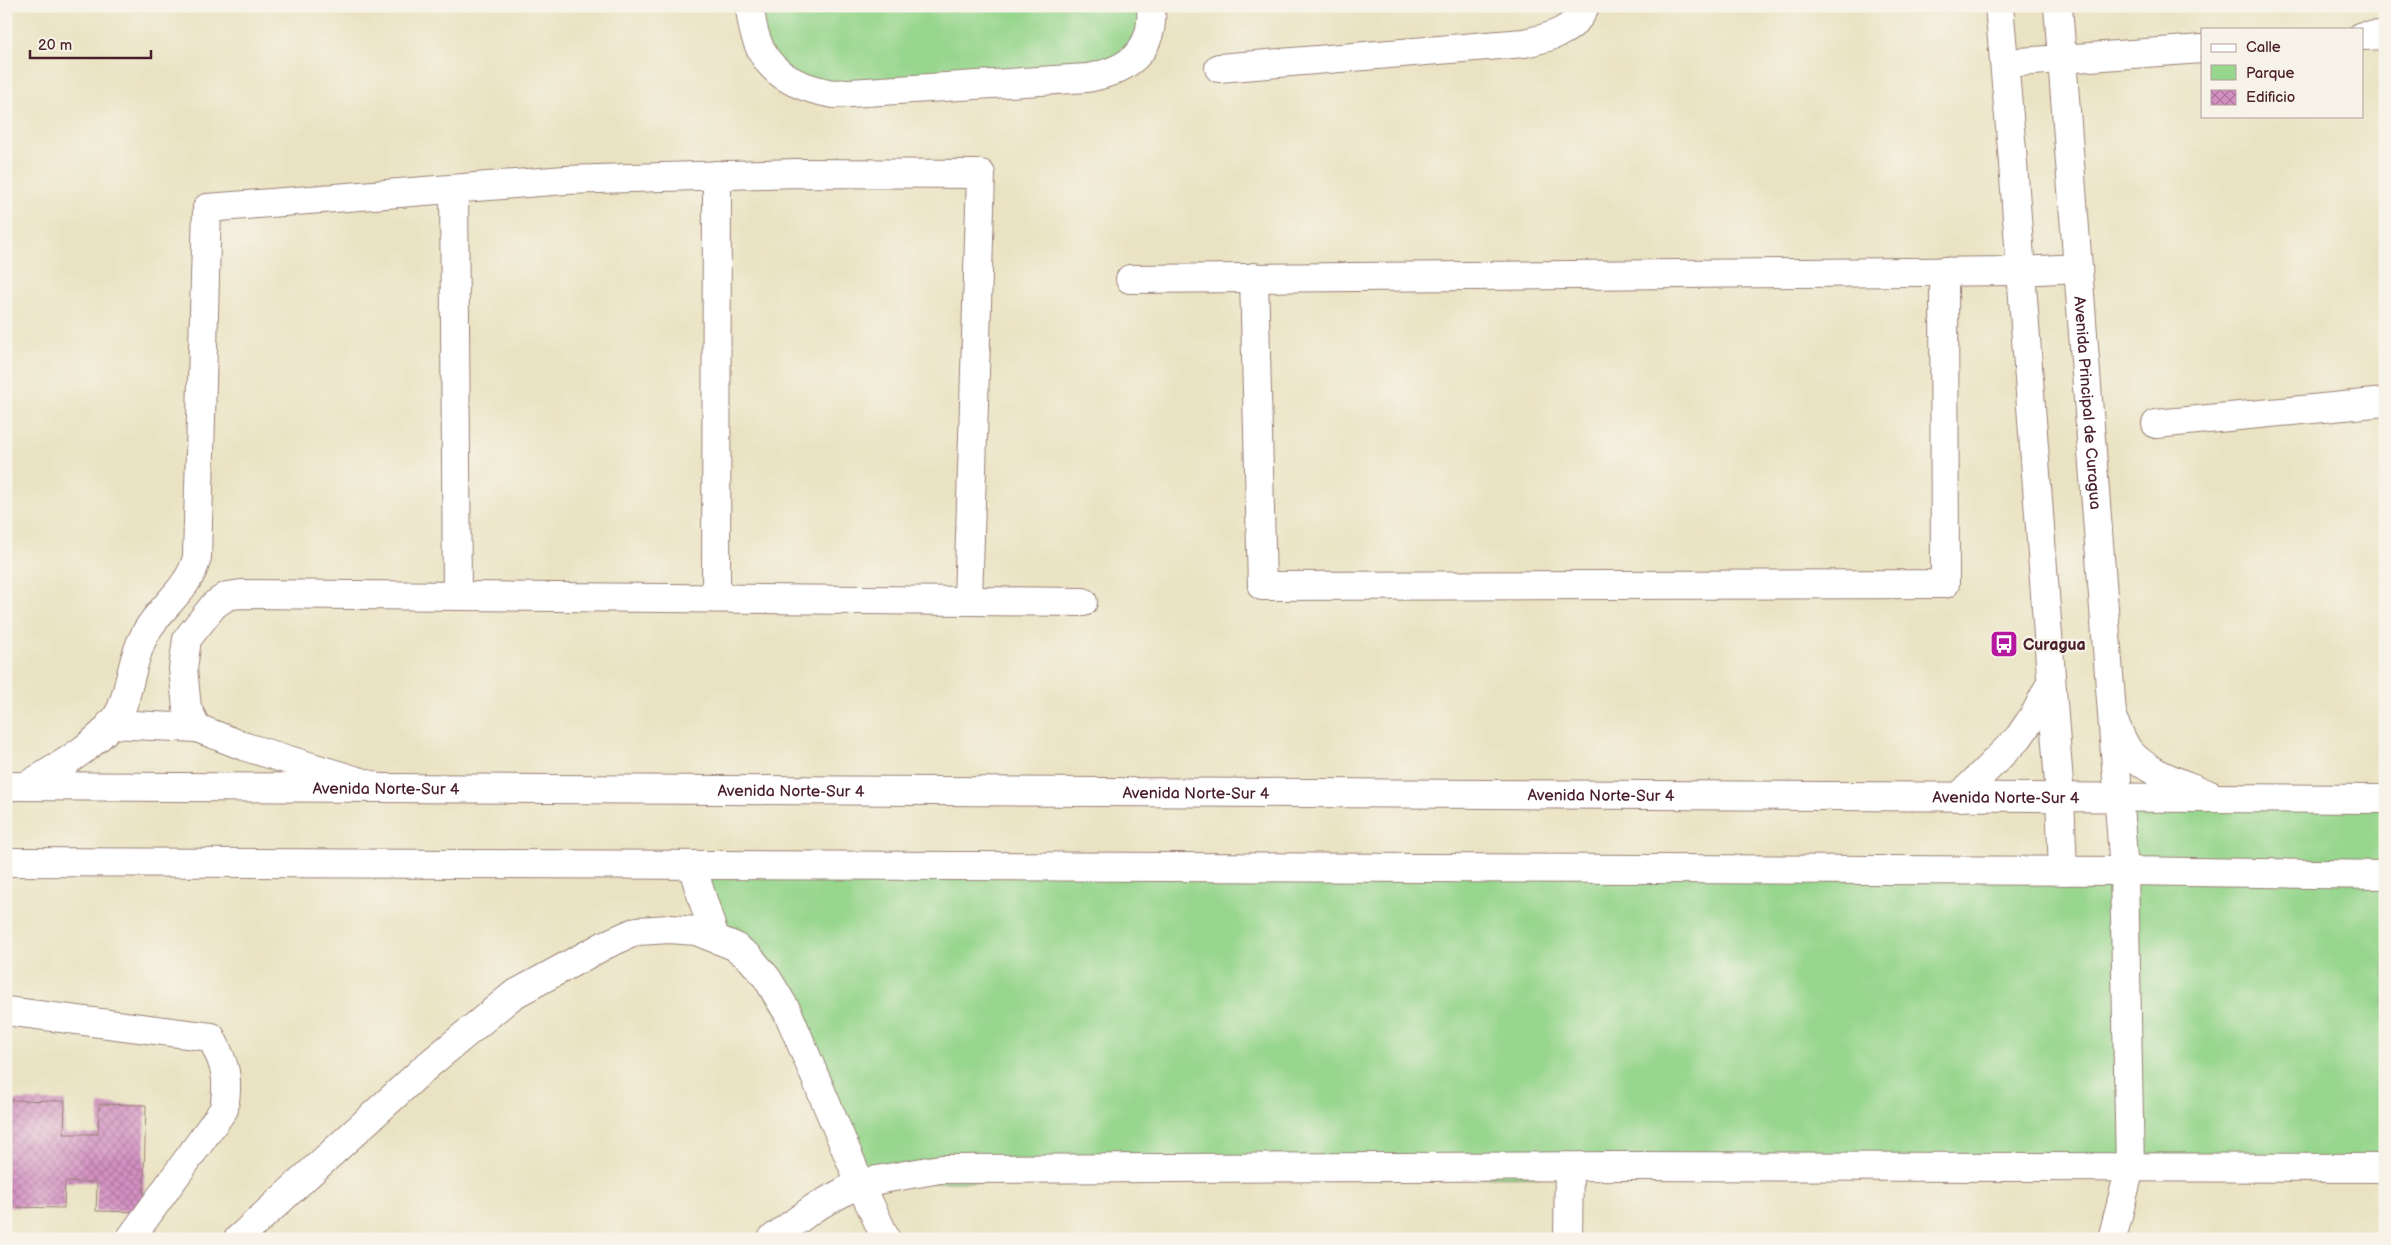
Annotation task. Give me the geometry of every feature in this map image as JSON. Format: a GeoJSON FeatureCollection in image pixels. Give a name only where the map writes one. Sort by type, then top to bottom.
{"type":"FeatureCollection","features":[{"type":"Feature","properties":{"kind":"street"},"geometry":{"type":"LineString","coordinates":[[750,6],[751,22],[756,40],[764,58],[773,69],[801,86],[834,94],[1087,78],[1107,75],[1126,66],[1138,56],[1150,28],[1151,6]]}},
{"type":"Feature","properties":{"kind":"street"},"geometry":{"type":"LineString","coordinates":[[1219,68],[1524,43],[1547,38],[1562,32],[1574,22],[1585,6]]}},
{"type":"Feature","properties":{"kind":"street","name":"Avenida Principal de Curagua"},"geometry":{"type":"LineString","coordinates":[[2058,6],[2124,871],[2130,1168],[2112,1239]]}},
{"type":"Feature","properties":{"kind":"street"},"geometry":{"type":"LineString","coordinates":[[2004,7],[2005,63],[2060,798],[2063,871]]}},
{"type":"Feature","properties":{"kind":"street"},"geometry":{"type":"LineString","coordinates":[[2364,36],[2385,35]]}},
{"type":"Feature","properties":{"kind":"street"},"geometry":{"type":"LineString","coordinates":[[2005,63],[2201,49]]}},
{"type":"Feature","properties":{"kind":"street"},"geometry":{"type":"LineString","coordinates":[[16,786],[77,755],[110,724],[122,708],[134,656],[146,633],[185,585],[195,568],[197,557],[207,208],[565,180],[717,175],[981,174],[968,601]]}},
{"type":"Feature","properties":{"kind":"street"},"geometry":{"type":"LineString","coordinates":[[716,598],[717,175]]}},
{"type":"Feature","properties":{"kind":"street"},"geometry":{"type":"LineString","coordinates":[[454,189],[457,596]]}},
{"type":"Feature","properties":{"kind":"street"},"geometry":{"type":"LineString","coordinates":[[1130,279],[1944,272],[2077,268]]}},
{"type":"Feature","properties":{"kind":"street"},"geometry":{"type":"LineString","coordinates":[[1254,277],[1262,586],[1945,584],[1944,272]]}},
{"type":"Feature","properties":{"kind":"street"},"geometry":{"type":"LineString","coordinates":[[2156,424],[2385,402]]}},
{"type":"Feature","properties":{"kind":"street"},"geometry":{"type":"LineString","coordinates":[[197,728],[187,708],[184,669],[187,639],[214,604],[227,596],[241,594],[1084,602]]}},
{"type":"Feature","properties":{"kind":"street"},"geometry":{"type":"LineString","coordinates":[[146,633],[187,639]]}},
{"type":"Feature","properties":{"kind":"street"},"geometry":{"type":"LineString","coordinates":[[1959,797],[2019,737],[2036,712],[2051,682]]}},
{"type":"Feature","properties":{"kind":"street"},"geometry":{"type":"LineString","coordinates":[[2113,720],[2128,750],[2145,764],[2160,774],[2220,799]]}},
{"type":"Feature","properties":{"kind":"street"},"geometry":{"type":"LineString","coordinates":[[110,724],[197,728],[246,748],[382,788]]}},
{"type":"Feature","properties":{"kind":"street","name":"Avenida Norte-Sur 4"},"geometry":{"type":"LineString","coordinates":[[16,786],[2385,799]]}},
{"type":"Feature","properties":{"kind":"street"},"geometry":{"type":"LineString","coordinates":[[6,862],[2124,871],[2385,875]]}},
{"type":"Feature","properties":{"kind":"street"},"geometry":{"type":"LineString","coordinates":[[692,866],[715,938]]}},
{"type":"Feature","properties":{"kind":"street"},"geometry":{"type":"LineString","coordinates":[[238,1239],[427,1066],[513,995],[605,945],[636,931],[670,929],[696,931],[734,946],[750,958],[767,978],[788,1013],[860,1183],[886,1239]]}},
{"type":"Feature","properties":{"kind":"street"},"geometry":{"type":"LineString","coordinates":[[6,1010],[211,1037],[223,1060],[228,1084],[224,1109],[130,1239]]}},
{"type":"Feature","properties":{"kind":"street"},"geometry":{"type":"LineString","coordinates":[[1568,1239],[1570,1167]]}},
{"type":"Feature","properties":{"kind":"street"},"geometry":{"type":"LineString","coordinates":[[772,1239],[814,1208],[860,1183],[940,1169],[1570,1167],[2385,1168]]}},
{"type":"Feature","properties":{"kind":"green space"},"geometry":{"type":"Polygon","coordinates":[[[750,6],[1151,6],[1126,66],[834,94],[784,77],[750,6]]]}},
{"type":"Feature","properties":{"kind":"green space"},"geometry":{"type":"Polygon","coordinates":[[[2119,799],[2385,799],[2385,1168],[860,1183],[813,1072],[734,946],[692,866],[2124,871],[2119,799]]]}},
{"type":"Feature","properties":{"kind":"building"},"geometry":{"type":"Polygon","coordinates":[[[6,1100],[65,1101],[64,1134],[98,1134],[99,1104],[146,1105],[143,1212],[96,1211],[97,1182],[65,1182],[64,1208],[6,1207],[6,1100]]]}},
{"type":"Feature","properties":{"kind":"place","name":"Curagua"},"geometry":{"type":"Point","coordinates":[2004,644]}}]}
